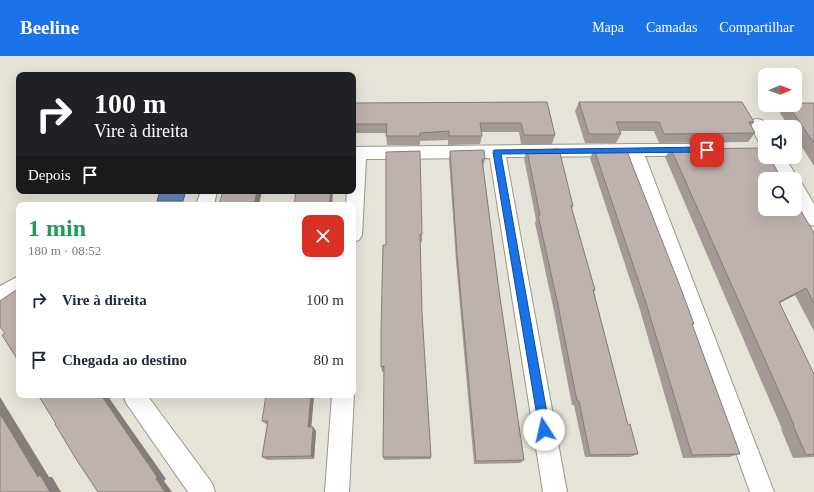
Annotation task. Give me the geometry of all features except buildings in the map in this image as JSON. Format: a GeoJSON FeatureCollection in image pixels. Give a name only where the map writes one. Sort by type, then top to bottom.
{"type":"FeatureCollection","features":[{"type":"Feature","properties":{"kind":"street"},"geometry":{"type":"LineString","coordinates":[[757,124],[758,128]]}},
{"type":"Feature","properties":{"kind":"street"},"geometry":{"type":"LineString","coordinates":[[635,150],[762,492]]}},
{"type":"Feature","properties":{"kind":"street"},"geometry":{"type":"LineString","coordinates":[[356,153],[712,150]]}},
{"type":"Feature","properties":{"kind":"street"},"geometry":{"type":"LineString","coordinates":[[497,152],[555,492]]}},
{"type":"Feature","properties":{"kind":"street"},"geometry":{"type":"LineString","coordinates":[[802,199],[814,219]]}},
{"type":"Feature","properties":{"kind":"street"},"geometry":{"type":"LineString","coordinates":[[0,297],[16,286]]}},
{"type":"Feature","properties":{"kind":"street"},"geometry":{"type":"LineString","coordinates":[[338,492],[343,398]]}},
{"type":"Feature","properties":{"kind":"street"},"geometry":{"type":"LineString","coordinates":[[143,401],[203,492]]}},
{"type":"Feature","properties":{"kind":"water"},"geometry":{"type":"Polygon","coordinates":[[[159,194],[185,194],[183,201],[157,201],[159,194]]]}},
{"type":"Feature","properties":{"kind":"route"},"geometry":{"type":"LineString","coordinates":[[544,430],[497,152],[707,150]]}}]}
